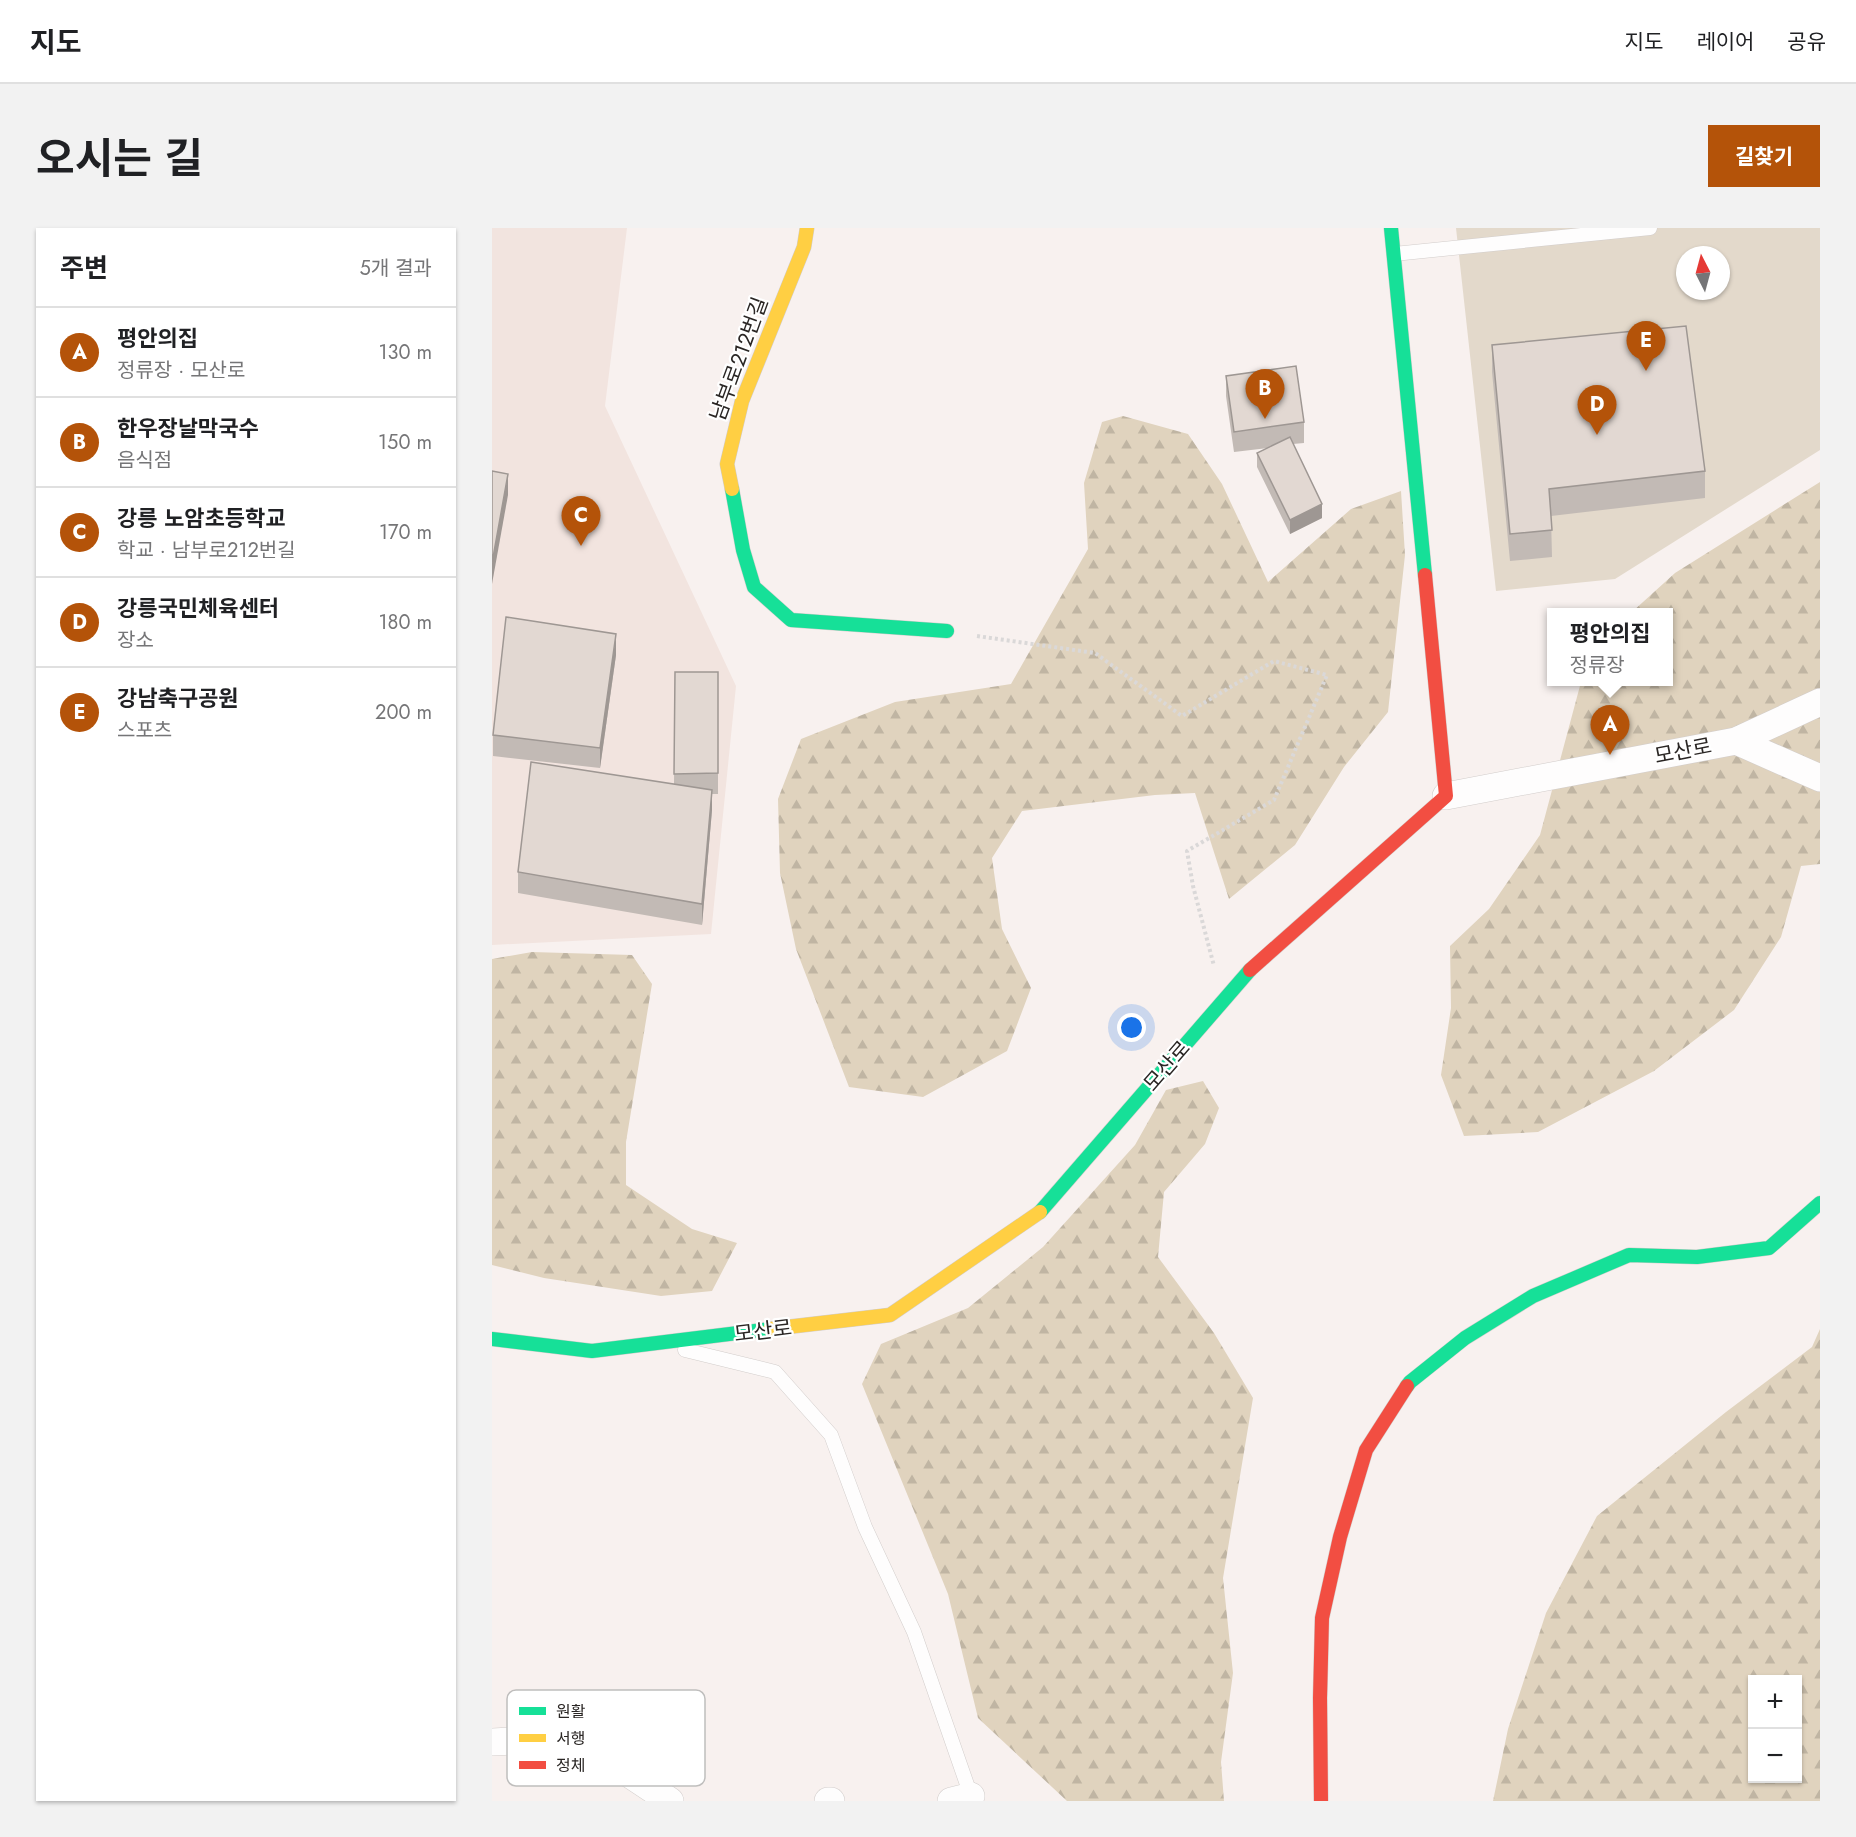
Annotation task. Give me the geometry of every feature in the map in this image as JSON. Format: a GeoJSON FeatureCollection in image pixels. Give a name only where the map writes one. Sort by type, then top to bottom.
{"type":"FeatureCollection","features":[{"type":"Feature","properties":{"kind":"street","name":"남부로212번길"},"geometry":{"type":"LineString","coordinates":[[807,228],[804,247],[742,401],[727,464],[743,550],[754,587],[790,620],[946,631]]}},
{"type":"Feature","properties":{"kind":"street"},"geometry":{"type":"LineString","coordinates":[[1391,228],[1446,796]]}},
{"type":"Feature","properties":{"kind":"street","name":"모산로"},"geometry":{"type":"LineString","coordinates":[[492,1339],[592,1352],[890,1315],[1040,1212],[1253,967],[1446,796],[1736,741],[1820,702]]}},
{"type":"Feature","properties":{"kind":"street"},"geometry":{"type":"LineString","coordinates":[[1736,741],[1820,778]]}},
{"type":"Feature","properties":{"kind":"street"},"geometry":{"type":"LineString","coordinates":[[1321,1801],[1322,1618],[1340,1537],[1366,1450],[1410,1382],[1465,1338],[1533,1296],[1629,1255],[1697,1257],[1769,1248],[1820,1203]]}},
{"type":"Feature","properties":{"kind":"street"},"geometry":{"type":"LineString","coordinates":[[492,1742],[507,1741]]}},
{"type":"Feature","properties":{"kind":"street"},"geometry":{"type":"LineString","coordinates":[[647,1786],[670,1801]]}},
{"type":"Feature","properties":{"kind":"lane"},"geometry":{"type":"LineString","coordinates":[[1394,254],[1650,228]]}},
{"type":"Feature","properties":{"kind":"lane"},"geometry":{"type":"LineString","coordinates":[[657,1344],[775,1372],[831,1435],[865,1527],[914,1632],[965,1799]]}},
{"type":"Feature","properties":{"kind":"path"},"geometry":{"type":"LineString","coordinates":[[946,631],[1095,653],[1182,716],[1274,661],[1327,675],[1274,800],[1187,851],[1193,886],[1224,1001]]}},
{"type":"Feature","properties":{"kind":"shaded area"},"geometry":{"type":"Polygon","coordinates":[[[492,228],[627,228],[605,406],[736,686],[711,934],[492,945],[492,228]]]}},
{"type":"Feature","properties":{"kind":"shaded area"},"geometry":{"type":"Polygon","coordinates":[[[1456,228],[1820,228],[1820,450],[1615,579],[1496,591],[1456,228]]]}},
{"type":"Feature","properties":{"kind":"green space"},"geometry":{"type":"Polygon","coordinates":[[[1123,416],[1188,434],[1222,484],[1268,582],[1351,509],[1401,491],[1405,555],[1388,712],[1344,767],[1295,845],[1229,899],[1195,793],[1155,795],[1022,811],[992,858],[1002,929],[1031,988],[1007,1051],[923,1097],[849,1087],[796,949],[780,873],[778,799],[801,739],[895,702],[1011,684],[1088,549],[1084,483],[1102,422],[1123,416]]]}},
{"type":"Feature","properties":{"kind":"green space"},"geometry":{"type":"Polygon","coordinates":[[[1820,482],[1820,864],[1801,866],[1781,937],[1734,1010],[1654,1071],[1538,1132],[1464,1136],[1441,1075],[1451,1008],[1450,946],[1489,909],[1540,835],[1580,686],[1673,686],[1673,608],[1636,608],[1675,573],[1820,482]]]}},
{"type":"Feature","properties":{"kind":"green space"},"geometry":{"type":"Polygon","coordinates":[[[532,952],[632,955],[652,984],[626,1142],[626,1185],[692,1229],[737,1243],[712,1291],[661,1296],[544,1278],[492,1265],[492,959],[532,952]]]}},
{"type":"Feature","properties":{"kind":"green space"},"geometry":{"type":"Polygon","coordinates":[[[1203,1081],[1219,1108],[1205,1144],[1164,1192],[1158,1257],[1214,1333],[1253,1398],[1223,1578],[1233,1673],[1221,1762],[1224,1801],[1067,1801],[978,1718],[948,1594],[862,1384],[881,1344],[968,1308],[1043,1247],[1135,1145],[1166,1090],[1203,1081]]]}},
{"type":"Feature","properties":{"kind":"green space"},"geometry":{"type":"Polygon","coordinates":[[[1820,1329],[1820,1801],[1493,1801],[1508,1729],[1546,1613],[1597,1516],[1726,1412],[1812,1347],[1820,1329]]]}},
{"type":"Feature","properties":{"kind":"building"},"geometry":{"type":"Polygon","coordinates":[[[1686,326],[1705,471],[1549,489],[1552,530],[1510,534],[1492,345],[1686,326]]]}},
{"type":"Feature","properties":{"kind":"building"},"geometry":{"type":"Polygon","coordinates":[[[1296,366],[1304,422],[1234,432],[1226,376],[1296,366]]]}},
{"type":"Feature","properties":{"kind":"building"},"geometry":{"type":"Polygon","coordinates":[[[1290,437],[1322,504],[1290,520],[1257,453],[1290,437]]]}},
{"type":"Feature","properties":{"kind":"building"},"geometry":{"type":"Polygon","coordinates":[[[492,471],[508,474],[492,563],[492,471]]]}},
{"type":"Feature","properties":{"kind":"building"},"geometry":{"type":"Polygon","coordinates":[[[506,617],[616,634],[600,748],[493,735],[506,617]]]}},
{"type":"Feature","properties":{"kind":"building"},"geometry":{"type":"Polygon","coordinates":[[[675,672],[718,672],[718,773],[674,774],[675,672]]]}},
{"type":"Feature","properties":{"kind":"building"},"geometry":{"type":"Polygon","coordinates":[[[531,762],[712,790],[702,904],[518,872],[531,762]]]}},
{"type":"Feature","properties":{"kind":"traffic: fast"},"geometry":{"type":"LineString","coordinates":[[1391,228],[1425,575]]}},
{"type":"Feature","properties":{"kind":"traffic: fast"},"geometry":{"type":"LineString","coordinates":[[732,489],[743,550],[754,587],[791,620],[947,631]]}},
{"type":"Feature","properties":{"kind":"traffic: fast"},"geometry":{"type":"LineString","coordinates":[[1040,1212],[1250,970]]}},
{"type":"Feature","properties":{"kind":"traffic: fast"},"geometry":{"type":"LineString","coordinates":[[1407,1386],[1465,1338],[1533,1296],[1629,1255],[1697,1257],[1769,1248],[1820,1203]]}},
{"type":"Feature","properties":{"kind":"traffic: fast"},"geometry":{"type":"LineString","coordinates":[[492,1339],[592,1351],[770,1329]]}},
{"type":"Feature","properties":{"kind":"traffic: slow"},"geometry":{"type":"LineString","coordinates":[[732,489],[727,464],[742,401],[804,247],[807,228]]}},
{"type":"Feature","properties":{"kind":"traffic: slow"},"geometry":{"type":"LineString","coordinates":[[770,1329],[890,1315],[1040,1212]]}},
{"type":"Feature","properties":{"kind":"traffic: jam"},"geometry":{"type":"LineString","coordinates":[[1250,970],[1446,796],[1425,575]]}},
{"type":"Feature","properties":{"kind":"traffic: jam"},"geometry":{"type":"LineString","coordinates":[[1321,1801],[1322,1618],[1340,1537],[1366,1450],[1407,1386]]}},
{"type":"Feature","properties":{"kind":"place","name":"강남축구공원"},"geometry":{"type":"Point","coordinates":[1646,371]}},
{"type":"Feature","properties":{"kind":"place","name":"한우장날막국수"},"geometry":{"type":"Point","coordinates":[1265,419]}},
{"type":"Feature","properties":{"kind":"place","name":"강릉국민체육센터"},"geometry":{"type":"Point","coordinates":[1597,435]}},
{"type":"Feature","properties":{"kind":"place","name":"강릉 노암초등학교"},"geometry":{"type":"Point","coordinates":[581,546]}},
{"type":"Feature","properties":{"kind":"place","name":"평안의집"},"geometry":{"type":"Point","coordinates":[1610,755]}}]}
